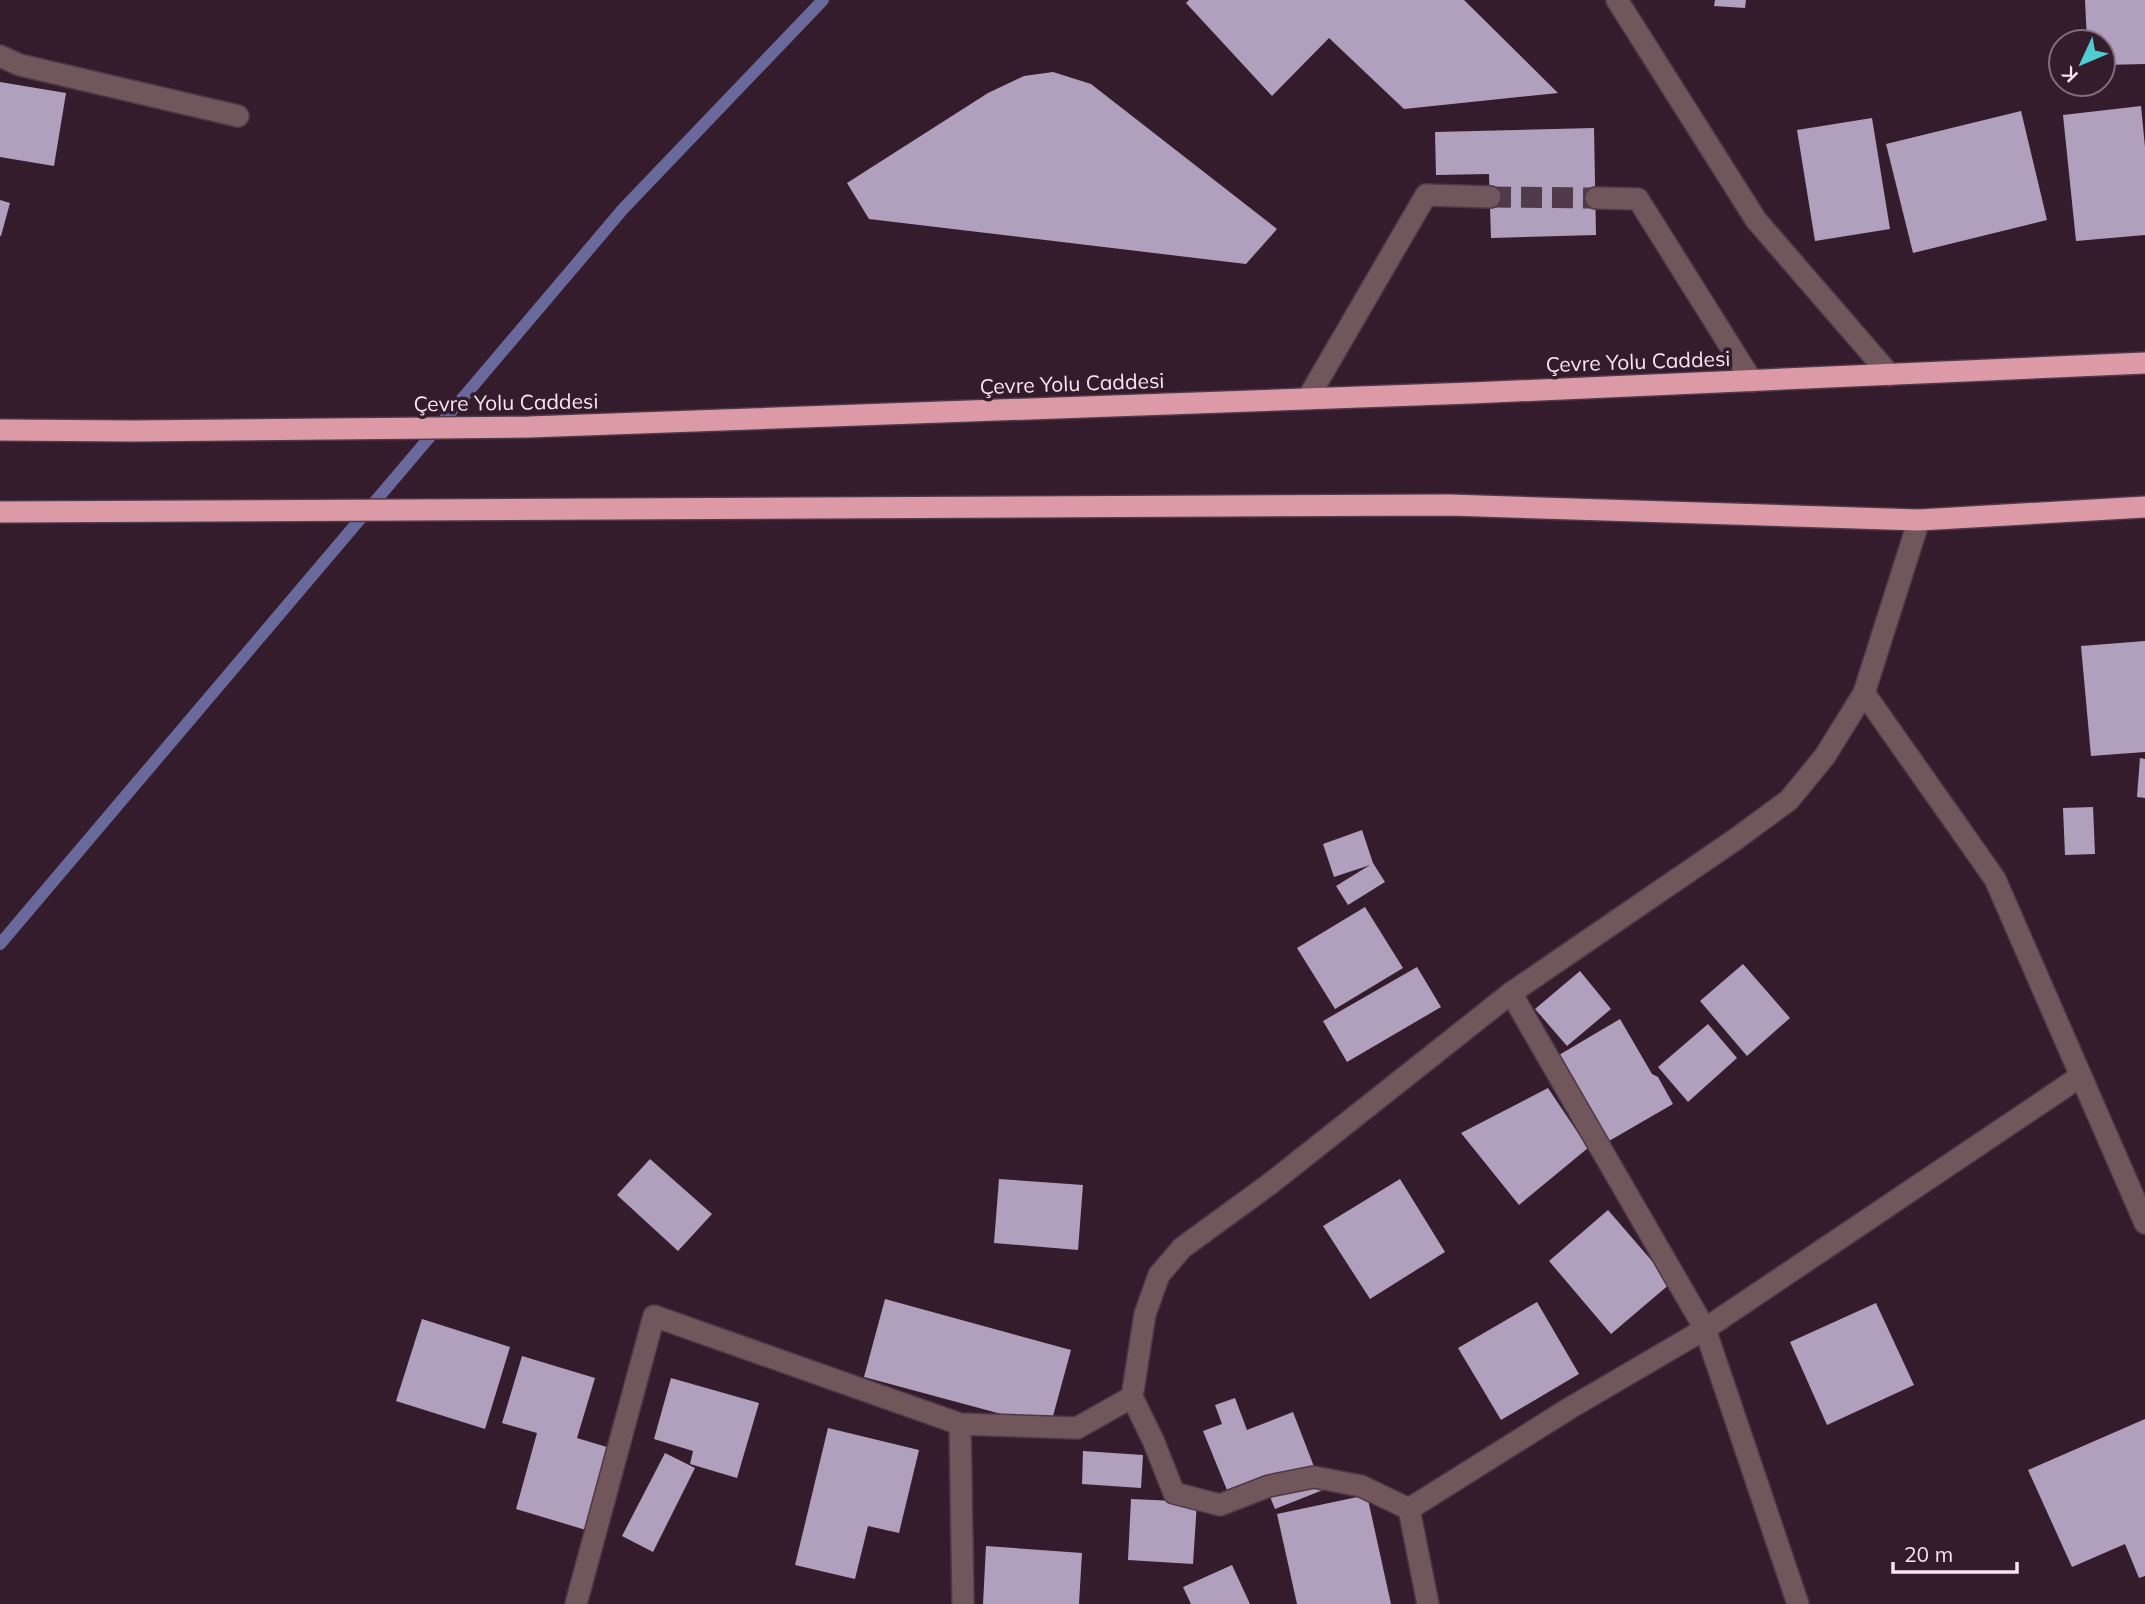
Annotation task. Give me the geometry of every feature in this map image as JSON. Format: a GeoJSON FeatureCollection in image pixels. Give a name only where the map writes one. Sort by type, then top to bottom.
{"type":"FeatureCollection","features":[{"type":"Feature","properties":{"kind":"highway","name":"Çevre Yolu Caddesi"},"geometry":{"type":"LineString","coordinates":[[0,430],[529,427],[1752,381],[2145,363]]}},
{"type":"Feature","properties":{"kind":"highway"},"geometry":{"type":"LineString","coordinates":[[0,512],[1449,505],[1919,520],[2145,507]]}},
{"type":"Feature","properties":{"kind":"street"},"geometry":{"type":"LineString","coordinates":[[1617,0],[1756,220],[1891,375]]}},
{"type":"Feature","properties":{"kind":"street"},"geometry":{"type":"LineString","coordinates":[[0,56],[19,65],[238,116]]}},
{"type":"Feature","properties":{"kind":"street"},"geometry":{"type":"LineString","coordinates":[[1308,398],[1426,195],[1490,197]]}},
{"type":"Feature","properties":{"kind":"street"},"geometry":{"type":"LineString","coordinates":[[1596,198],[1638,199],[1752,381]]}},
{"type":"Feature","properties":{"kind":"street"},"geometry":{"type":"LineString","coordinates":[[1409,1508],[1361,1486],[1314,1478],[1269,1486],[1220,1505],[1174,1493],[1132,1397],[1145,1314],[1159,1275],[1182,1248],[1271,1183],[1511,993],[1789,800],[1825,756],[1864,693],[1919,520]]}},
{"type":"Feature","properties":{"kind":"street"},"geometry":{"type":"LineString","coordinates":[[1864,693],[1995,879],[2145,1223]]}},
{"type":"Feature","properties":{"kind":"street"},"geometry":{"type":"LineString","coordinates":[[1511,993],[1705,1329],[1798,1604]]}},
{"type":"Feature","properties":{"kind":"street"},"geometry":{"type":"LineString","coordinates":[[1409,1508],[1570,1408],[1705,1329],[2081,1076]]}},
{"type":"Feature","properties":{"kind":"street"},"geometry":{"type":"LineString","coordinates":[[576,1604],[654,1316],[960,1424],[1077,1428],[1132,1397]]}},
{"type":"Feature","properties":{"kind":"street"},"geometry":{"type":"LineString","coordinates":[[960,1424],[963,1604]]}},
{"type":"Feature","properties":{"kind":"street"},"geometry":{"type":"LineString","coordinates":[[1409,1508],[1428,1604]]}},
{"type":"Feature","properties":{"kind":"building"},"geometry":{"type":"Polygon","coordinates":[[[1189,0],[1464,0],[1558,93],[1404,109],[1329,38],[1272,96],[1186,3],[1189,0]]]}},
{"type":"Feature","properties":{"kind":"building"},"geometry":{"type":"Polygon","coordinates":[[[1715,0],[1746,0],[1745,8],[1714,6],[1715,0]]]}},
{"type":"Feature","properties":{"kind":"building"},"geometry":{"type":"Polygon","coordinates":[[[2085,0],[2145,0],[2145,64],[2117,65],[2117,28],[2086,28],[2085,0]]]}},
{"type":"Feature","properties":{"kind":"building"},"geometry":{"type":"Polygon","coordinates":[[[1053,72],[1091,84],[1277,229],[1246,264],[869,219],[847,183],[988,93],[1024,76],[1053,72]]]}},
{"type":"Feature","properties":{"kind":"building"},"geometry":{"type":"Polygon","coordinates":[[[0,82],[66,93],[54,166],[0,157],[0,82]]]}},
{"type":"Feature","properties":{"kind":"building"},"geometry":{"type":"Polygon","coordinates":[[[2141,106],[2145,147],[2145,235],[2076,241],[2063,115],[2141,106]]]}},
{"type":"Feature","properties":{"kind":"building"},"geometry":{"type":"Polygon","coordinates":[[[2021,111],[2047,220],[1913,253],[1886,144],[2021,111]]]}},
{"type":"Feature","properties":{"kind":"building"},"geometry":{"type":"Polygon","coordinates":[[[1872,118],[1890,229],[1815,241],[1797,130],[1872,118]]]}},
{"type":"Feature","properties":{"kind":"building"},"geometry":{"type":"Polygon","coordinates":[[[1594,128],[1596,235],[1491,238],[1489,174],[1436,175],[1435,132],[1594,128]]]}},
{"type":"Feature","properties":{"kind":"building"},"geometry":{"type":"Polygon","coordinates":[[[0,200],[10,203],[1,236],[0,236],[0,200]]]}},
{"type":"Feature","properties":{"kind":"building"},"geometry":{"type":"Polygon","coordinates":[[[2145,641],[2145,752],[2091,756],[2081,646],[2145,641]]]}},
{"type":"Feature","properties":{"kind":"building"},"geometry":{"type":"Polygon","coordinates":[[[2140,758],[2145,759],[2145,798],[2137,797],[2140,758]]]}},
{"type":"Feature","properties":{"kind":"building"},"geometry":{"type":"Polygon","coordinates":[[[2093,807],[2095,854],[2065,855],[2063,808],[2093,807]]]}},
{"type":"Feature","properties":{"kind":"building"},"geometry":{"type":"Polygon","coordinates":[[[1362,830],[1373,863],[1385,882],[1348,905],[1336,886],[1370,865],[1334,877],[1323,844],[1362,830]]]}},
{"type":"Feature","properties":{"kind":"building"},"geometry":{"type":"Polygon","coordinates":[[[1365,907],[1403,968],[1335,1009],[1297,948],[1365,907]]]}},
{"type":"Feature","properties":{"kind":"building"},"geometry":{"type":"Polygon","coordinates":[[[1743,964],[1790,1018],[1747,1056],[1700,1001],[1743,964]]]}},
{"type":"Feature","properties":{"kind":"building"},"geometry":{"type":"Polygon","coordinates":[[[1417,967],[1441,1007],[1347,1062],[1323,1021],[1417,967]]]}},
{"type":"Feature","properties":{"kind":"building"},"geometry":{"type":"Polygon","coordinates":[[[1580,971],[1611,1009],[1567,1046],[1535,1009],[1580,971]]]}},
{"type":"Feature","properties":{"kind":"building"},"geometry":{"type":"Polygon","coordinates":[[[1620,1019],[1673,1104],[1609,1141],[1559,1055],[1620,1019]]]}},
{"type":"Feature","properties":{"kind":"building"},"geometry":{"type":"Polygon","coordinates":[[[1708,1024],[1737,1058],[1688,1102],[1658,1067],[1708,1024]]]}},
{"type":"Feature","properties":{"kind":"building"},"geometry":{"type":"Polygon","coordinates":[[[1548,1088],[1588,1148],[1519,1205],[1461,1133],[1548,1088]]]}},
{"type":"Feature","properties":{"kind":"building"},"geometry":{"type":"Polygon","coordinates":[[[650,1159],[712,1214],[678,1251],[617,1195],[650,1159]]]}},
{"type":"Feature","properties":{"kind":"building"},"geometry":{"type":"Polygon","coordinates":[[[999,1179],[1083,1185],[1078,1250],[994,1243],[999,1179]]]}},
{"type":"Feature","properties":{"kind":"building"},"geometry":{"type":"Polygon","coordinates":[[[1400,1179],[1445,1252],[1370,1299],[1323,1226],[1400,1179]]]}},
{"type":"Feature","properties":{"kind":"building"},"geometry":{"type":"Polygon","coordinates":[[[1608,1210],[1671,1283],[1611,1334],[1549,1261],[1608,1210]]]}},
{"type":"Feature","properties":{"kind":"building"},"geometry":{"type":"Polygon","coordinates":[[[885,1299],[1071,1350],[1050,1427],[864,1377],[885,1299]]]}},
{"type":"Feature","properties":{"kind":"building"},"geometry":{"type":"Polygon","coordinates":[[[1537,1302],[1579,1374],[1501,1420],[1458,1348],[1537,1302]]]}},
{"type":"Feature","properties":{"kind":"building"},"geometry":{"type":"Polygon","coordinates":[[[1876,1303],[1914,1385],[1827,1425],[1790,1342],[1876,1303]]]}},
{"type":"Feature","properties":{"kind":"building"},"geometry":{"type":"Polygon","coordinates":[[[422,1319],[510,1347],[485,1429],[396,1401],[422,1319]]]}},
{"type":"Feature","properties":{"kind":"building"},"geometry":{"type":"Polygon","coordinates":[[[522,1356],[595,1378],[577,1438],[620,1451],[596,1533],[516,1509],[537,1433],[502,1423],[522,1356]]]}},
{"type":"Feature","properties":{"kind":"building"},"geometry":{"type":"Polygon","coordinates":[[[671,1378],[759,1403],[737,1478],[690,1464],[693,1451],[654,1439],[671,1378]]]}},
{"type":"Feature","properties":{"kind":"building"},"geometry":{"type":"Polygon","coordinates":[[[1235,1398],[1247,1430],[1293,1412],[1323,1490],[1275,1509],[1264,1482],[1229,1495],[1203,1431],[1222,1424],[1215,1405],[1235,1398]]]}},
{"type":"Feature","properties":{"kind":"building"},"geometry":{"type":"Polygon","coordinates":[[[2145,1419],[2145,1576],[2139,1578],[2125,1544],[2072,1567],[2028,1470],[2145,1419]]]}},
{"type":"Feature","properties":{"kind":"building"},"geometry":{"type":"Polygon","coordinates":[[[828,1428],[919,1450],[899,1533],[868,1526],[855,1579],[795,1565],[828,1428]]]}},
{"type":"Feature","properties":{"kind":"building"},"geometry":{"type":"Polygon","coordinates":[[[1083,1451],[1143,1455],[1141,1488],[1082,1484],[1083,1451]]]}},
{"type":"Feature","properties":{"kind":"building"},"geometry":{"type":"Polygon","coordinates":[[[665,1453],[695,1468],[653,1552],[622,1536],[665,1453]]]}},
{"type":"Feature","properties":{"kind":"building"},"geometry":{"type":"Polygon","coordinates":[[[1367,1495],[1391,1604],[1297,1604],[1277,1514],[1367,1495]]]}},
{"type":"Feature","properties":{"kind":"building"},"geometry":{"type":"Polygon","coordinates":[[[1131,1499],[1197,1502],[1193,1564],[1128,1560],[1131,1499]]]}},
{"type":"Feature","properties":{"kind":"building"},"geometry":{"type":"Polygon","coordinates":[[[986,1546],[1082,1553],[1079,1604],[983,1604],[986,1546]]]}},
{"type":"Feature","properties":{"kind":"building"},"geometry":{"type":"Polygon","coordinates":[[[1232,1565],[1250,1604],[1191,1604],[1183,1587],[1232,1565]]]}},
{"type":"Feature","properties":{"kind":"waterway"},"geometry":{"type":"LineString","coordinates":[[0,944],[623,209],[823,0]]}},
{"type":"Feature","properties":{"kind":"tunnel"},"geometry":{"type":"LineString","coordinates":[[1490,197],[1596,198]]}}]}
